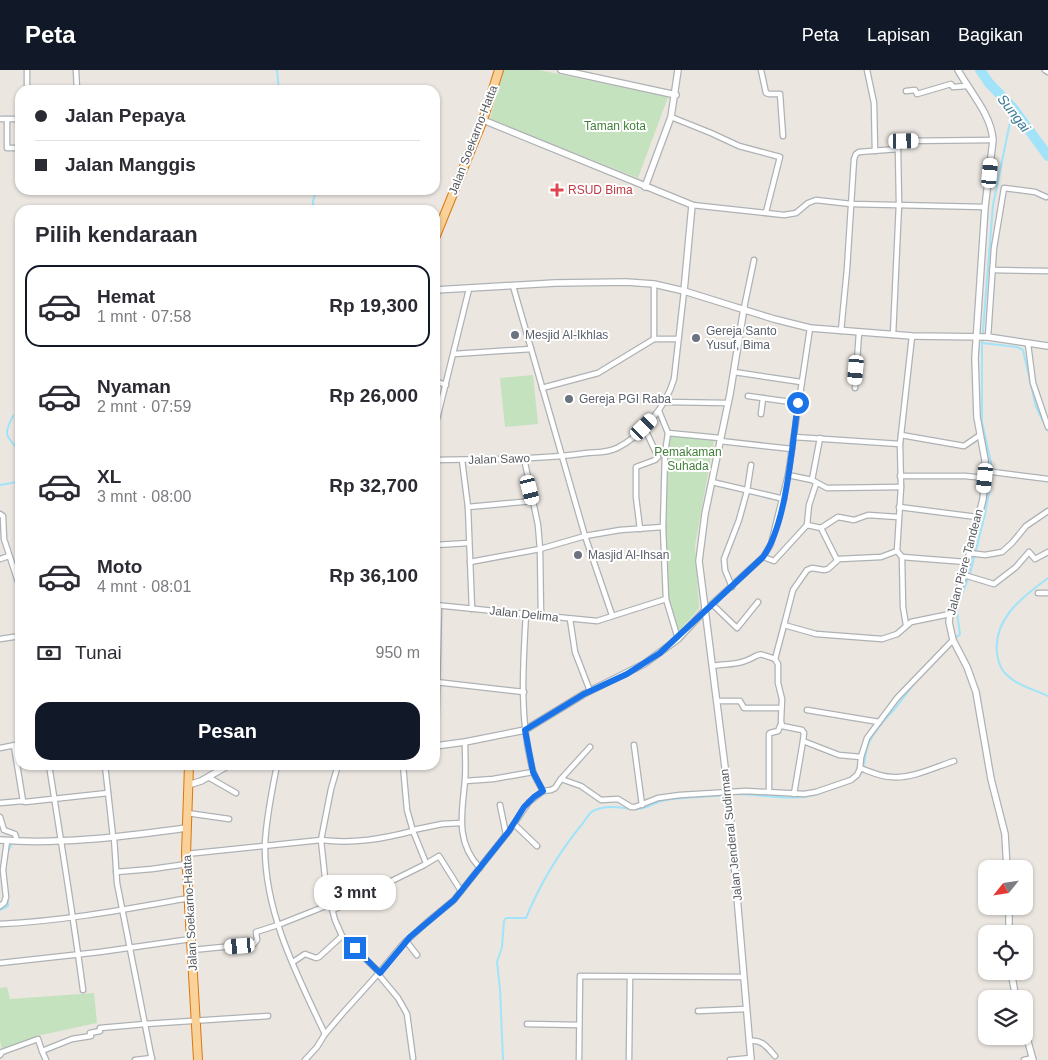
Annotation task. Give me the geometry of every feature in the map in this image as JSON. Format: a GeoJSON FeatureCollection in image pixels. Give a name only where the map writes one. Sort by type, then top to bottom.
{"type":"FeatureCollection","features":[{"type":"Feature","properties":{"kind":"highway","name":"Jalan Soekarno-Hatta"},"geometry":{"type":"LineString","coordinates":[[440,226],[483,120],[499,70]]}},
{"type":"Feature","properties":{"kind":"highway","name":"Jalan Soekarno-Hatta"},"geometry":{"type":"LineString","coordinates":[[189,770],[186,854],[198,1060]]}},
{"type":"Feature","properties":{"kind":"street"},"geometry":{"type":"LineString","coordinates":[[27,70],[28,85]]}},
{"type":"Feature","properties":{"kind":"street"},"geometry":{"type":"LineString","coordinates":[[76,70],[77,85]]}},
{"type":"Feature","properties":{"kind":"street"},"geometry":{"type":"LineString","coordinates":[[561,70],[676,95]]}},
{"type":"Feature","properties":{"kind":"street"},"geometry":{"type":"LineString","coordinates":[[592,78],[593,70]]}},
{"type":"Feature","properties":{"kind":"street"},"geometry":{"type":"LineString","coordinates":[[644,187],[671,117],[676,95],[678,70]]}},
{"type":"Feature","properties":{"kind":"street"},"geometry":{"type":"LineString","coordinates":[[761,70],[766,93],[780,94],[783,136]]}},
{"type":"Feature","properties":{"kind":"street"},"geometry":{"type":"LineString","coordinates":[[867,70],[874,103],[876,151]]}},
{"type":"Feature","properties":{"kind":"street"},"geometry":{"type":"LineString","coordinates":[[893,335],[899,204],[898,149],[900,144],[904,141],[992,140],[992,131],[988,120],[958,70]]}},
{"type":"Feature","properties":{"kind":"street"},"geometry":{"type":"LineString","coordinates":[[906,91],[915,90],[917,94],[951,84],[953,87],[967,86]]}},
{"type":"Feature","properties":{"kind":"street"},"geometry":{"type":"LineString","coordinates":[[671,117],[739,146],[780,157],[766,212]]}},
{"type":"Feature","properties":{"kind":"street"},"geometry":{"type":"LineString","coordinates":[[0,119],[15,119]]}},
{"type":"Feature","properties":{"kind":"street"},"geometry":{"type":"LineString","coordinates":[[7,119],[6,148],[15,148]]}},
{"type":"Feature","properties":{"kind":"street"},"geometry":{"type":"LineString","coordinates":[[483,120],[692,205],[792,214],[816,200],[851,204],[985,207]]}},
{"type":"Feature","properties":{"kind":"street","name":"Jalan Piere Tandean"},"geometry":{"type":"LineString","coordinates":[[992,140],[985,207],[982,337],[977,416],[984,451],[986,474],[983,499],[977,517],[970,553],[949,622],[954,642],[968,667],[976,692],[991,779],[1005,834],[1006,860]]}},
{"type":"Feature","properties":{"kind":"street"},"geometry":{"type":"LineString","coordinates":[[841,331],[854,158],[856,154],[898,149]]}},
{"type":"Feature","properties":{"kind":"street"},"geometry":{"type":"LineString","coordinates":[[982,337],[1004,188],[1035,192],[1046,197]]}},
{"type":"Feature","properties":{"kind":"street"},"geometry":{"type":"LineString","coordinates":[[684,291],[692,205]]}},
{"type":"Feature","properties":{"kind":"street"},"geometry":{"type":"LineString","coordinates":[[744,308],[754,260]]}},
{"type":"Feature","properties":{"kind":"street"},"geometry":{"type":"LineString","coordinates":[[992,270],[1048,271]]}},
{"type":"Feature","properties":{"kind":"street"},"geometry":{"type":"LineString","coordinates":[[440,290],[469,290],[555,282],[654,284],[810,328],[912,336],[982,337],[1048,346]]}},
{"type":"Feature","properties":{"kind":"street"},"geometry":{"type":"LineString","coordinates":[[654,284],[654,339]]}},
{"type":"Feature","properties":{"kind":"street"},"geometry":{"type":"LineString","coordinates":[[513,286],[585,536],[612,616]]}},
{"type":"Feature","properties":{"kind":"street"},"geometry":{"type":"LineString","coordinates":[[440,408],[469,290]]}},
{"type":"Feature","properties":{"kind":"street","name":"Jalan Sawo"},"geometry":{"type":"LineString","coordinates":[[440,460],[524,458],[606,452],[627,441],[660,411],[666,402],[674,379],[684,291]]}},
{"type":"Feature","properties":{"kind":"street","name":"Jalan Jenderal Sudirman"},"geometry":{"type":"LineString","coordinates":[[744,308],[734,372],[705,514],[699,561],[728,791],[751,1059]]}},
{"type":"Feature","properties":{"kind":"street"},"geometry":{"type":"LineString","coordinates":[[440,745],[525,730],[590,691],[627,674],[678,639],[712,604],[763,557],[771,544],[784,499],[810,328]]}},
{"type":"Feature","properties":{"kind":"street"},"geometry":{"type":"LineString","coordinates":[[855,388],[860,333]]}},
{"type":"Feature","properties":{"kind":"street"},"geometry":{"type":"LineString","coordinates":[[906,625],[903,607],[902,557],[897,551],[901,487],[900,444],[912,336]]}},
{"type":"Feature","properties":{"kind":"street"},"geometry":{"type":"LineString","coordinates":[[542,388],[598,373],[654,339],[678,339]]}},
{"type":"Feature","properties":{"kind":"street"},"geometry":{"type":"LineString","coordinates":[[1028,344],[1033,383],[1048,427]]}},
{"type":"Feature","properties":{"kind":"street"},"geometry":{"type":"LineString","coordinates":[[454,354],[531,349]]}},
{"type":"Feature","properties":{"kind":"street"},"geometry":{"type":"LineString","coordinates":[[734,372],[801,382]]}},
{"type":"Feature","properties":{"kind":"street"},"geometry":{"type":"LineString","coordinates":[[440,383],[446,385]]}},
{"type":"Feature","properties":{"kind":"street"},"geometry":{"type":"LineString","coordinates":[[748,396],[798,403]]}},
{"type":"Feature","properties":{"kind":"street"},"geometry":{"type":"LineString","coordinates":[[761,414],[763,398]]}},
{"type":"Feature","properties":{"kind":"street"},"geometry":{"type":"LineString","coordinates":[[666,402],[727,403]]}},
{"type":"Feature","properties":{"kind":"street"},"geometry":{"type":"LineString","coordinates":[[1041,407],[1048,405]]}},
{"type":"Feature","properties":{"kind":"street"},"geometry":{"type":"LineString","coordinates":[[660,411],[668,433],[665,453],[663,527],[666,599],[678,639]]}},
{"type":"Feature","properties":{"kind":"street"},"geometry":{"type":"LineString","coordinates":[[640,529],[636,497],[636,467],[658,457],[644,427]]}},
{"type":"Feature","properties":{"kind":"street"},"geometry":{"type":"LineString","coordinates":[[668,433],[792,450]]}},
{"type":"Feature","properties":{"kind":"street"},"geometry":{"type":"LineString","coordinates":[[901,435],[964,446],[980,435]]}},
{"type":"Feature","properties":{"kind":"street"},"geometry":{"type":"LineString","coordinates":[[794,437],[900,444]]}},
{"type":"Feature","properties":{"kind":"street"},"geometry":{"type":"LineString","coordinates":[[763,557],[774,561],[807,525],[820,438]]}},
{"type":"Feature","properties":{"kind":"street"},"geometry":{"type":"LineString","coordinates":[[524,458],[540,550],[540,616]]}},
{"type":"Feature","properties":{"kind":"street"},"geometry":{"type":"LineString","coordinates":[[462,460],[468,507],[472,609]]}},
{"type":"Feature","properties":{"kind":"street"},"geometry":{"type":"LineString","coordinates":[[732,587],[725,570],[724,559],[748,491],[751,465]]}},
{"type":"Feature","properties":{"kind":"street"},"geometry":{"type":"LineString","coordinates":[[900,476],[964,476],[994,472],[1048,479]]}},
{"type":"Feature","properties":{"kind":"street"},"geometry":{"type":"LineString","coordinates":[[788,475],[814,482],[827,488],[901,487]]}},
{"type":"Feature","properties":{"kind":"street"},"geometry":{"type":"LineString","coordinates":[[712,482],[784,499]]}},
{"type":"Feature","properties":{"kind":"street"},"geometry":{"type":"LineString","coordinates":[[468,507],[533,501]]}},
{"type":"Feature","properties":{"kind":"street"},"geometry":{"type":"LineString","coordinates":[[899,507],[977,517]]}},
{"type":"Feature","properties":{"kind":"street"},"geometry":{"type":"LineString","coordinates":[[970,553],[980,555],[1005,550],[1026,526],[1048,511]]}},
{"type":"Feature","properties":{"kind":"street"},"geometry":{"type":"LineString","coordinates":[[0,514],[3,516],[4,539],[15,573]]}},
{"type":"Feature","properties":{"kind":"street"},"geometry":{"type":"LineString","coordinates":[[807,525],[821,528],[838,518],[854,520],[868,515],[898,517]]}},
{"type":"Feature","properties":{"kind":"street"},"geometry":{"type":"LineString","coordinates":[[470,562],[540,550],[585,536],[620,530],[663,527]]}},
{"type":"Feature","properties":{"kind":"street"},"geometry":{"type":"LineString","coordinates":[[821,528],[837,560]]}},
{"type":"Feature","properties":{"kind":"street"},"geometry":{"type":"LineString","coordinates":[[440,544],[468,543]]}},
{"type":"Feature","properties":{"kind":"street"},"geometry":{"type":"LineString","coordinates":[[775,659],[793,590],[804,572],[810,568],[828,569],[837,560],[881,557],[897,551]]}},
{"type":"Feature","properties":{"kind":"street"},"geometry":{"type":"LineString","coordinates":[[964,575],[994,584],[1016,567],[1029,552],[1034,559],[1048,552]]}},
{"type":"Feature","properties":{"kind":"street"},"geometry":{"type":"LineString","coordinates":[[0,559],[9,556]]}},
{"type":"Feature","properties":{"kind":"street"},"geometry":{"type":"LineString","coordinates":[[902,557],[966,562]]}},
{"type":"Feature","properties":{"kind":"street"},"geometry":{"type":"LineString","coordinates":[[1038,593],[1048,593]]}},
{"type":"Feature","properties":{"kind":"street","name":"Jalan Delima"},"geometry":{"type":"LineString","coordinates":[[440,605],[598,621],[666,599]]}},
{"type":"Feature","properties":{"kind":"street"},"geometry":{"type":"LineString","coordinates":[[712,604],[737,628],[758,602]]}},
{"type":"Feature","properties":{"kind":"street"},"geometry":{"type":"LineString","coordinates":[[526,614],[525,730],[533,772],[543,791]]}},
{"type":"Feature","properties":{"kind":"street"},"geometry":{"type":"LineString","coordinates":[[784,626],[816,634],[882,639],[890,638],[897,634],[911,622],[950,614]]}},
{"type":"Feature","properties":{"kind":"street"},"geometry":{"type":"LineString","coordinates":[[570,619],[575,652],[590,691]]}},
{"type":"Feature","properties":{"kind":"street"},"geometry":{"type":"LineString","coordinates":[[0,639],[15,637]]}},
{"type":"Feature","properties":{"kind":"street"},"geometry":{"type":"LineString","coordinates":[[561,779],[581,786],[601,800],[618,799],[635,808],[658,798],[728,791],[794,794],[816,792],[851,780],[857,775],[860,768],[867,738],[897,698],[954,642]]}},
{"type":"Feature","properties":{"kind":"street"},"geometry":{"type":"LineString","coordinates":[[713,666],[746,661],[757,654],[763,654],[775,659],[778,664],[778,683],[782,699],[781,724],[778,731],[769,734],[769,792]]}},
{"type":"Feature","properties":{"kind":"street"},"geometry":{"type":"LineString","coordinates":[[440,682],[524,692]]}},
{"type":"Feature","properties":{"kind":"street"},"geometry":{"type":"LineString","coordinates":[[717,701],[740,701],[744,708],[781,708]]}},
{"type":"Feature","properties":{"kind":"street"},"geometry":{"type":"LineString","coordinates":[[807,710],[879,722]]}},
{"type":"Feature","properties":{"kind":"street"},"geometry":{"type":"LineString","coordinates":[[781,724],[784,727],[802,730],[804,734],[794,794]]}},
{"type":"Feature","properties":{"kind":"street"},"geometry":{"type":"LineString","coordinates":[[803,741],[839,755],[861,758]]}},
{"type":"Feature","properties":{"kind":"street"},"geometry":{"type":"LineString","coordinates":[[465,742],[465,781],[461,807],[461,823],[464,839],[470,854],[480,868]]}},
{"type":"Feature","properties":{"kind":"street"},"geometry":{"type":"LineString","coordinates":[[634,745],[642,805]]}},
{"type":"Feature","properties":{"kind":"street"},"geometry":{"type":"LineString","coordinates":[[0,748],[14,746],[15,752]]}},
{"type":"Feature","properties":{"kind":"street"},"geometry":{"type":"LineString","coordinates":[[305,1060],[317,1047],[325,1034],[406,941],[443,910],[461,891],[529,802],[543,791],[555,788],[590,747]]}},
{"type":"Feature","properties":{"kind":"street"},"geometry":{"type":"LineString","coordinates":[[860,768],[881,776],[898,777],[908,776],[954,761]]}},
{"type":"Feature","properties":{"kind":"street"},"geometry":{"type":"LineString","coordinates":[[18,770],[23,801]]}},
{"type":"Feature","properties":{"kind":"street"},"geometry":{"type":"LineString","coordinates":[[50,770],[83,990]]}},
{"type":"Feature","properties":{"kind":"street"},"geometry":{"type":"LineString","coordinates":[[106,770],[114,837],[116,872],[122,910],[152,1059],[135,1060]]}},
{"type":"Feature","properties":{"kind":"street"},"geometry":{"type":"LineString","coordinates":[[188,785],[220,770]]}},
{"type":"Feature","properties":{"kind":"street"},"geometry":{"type":"LineString","coordinates":[[276,770],[268,811],[265,846],[269,888],[278,925],[325,1034]]}},
{"type":"Feature","properties":{"kind":"street"},"geometry":{"type":"LineString","coordinates":[[337,770],[321,840],[323,872],[335,920],[342,936],[379,974],[398,998],[407,1014],[413,1058]]}},
{"type":"Feature","properties":{"kind":"street"},"geometry":{"type":"LineString","coordinates":[[404,770],[408,810],[413,830],[426,863]]}},
{"type":"Feature","properties":{"kind":"street"},"geometry":{"type":"LineString","coordinates":[[465,781],[493,780],[533,772]]}},
{"type":"Feature","properties":{"kind":"street"},"geometry":{"type":"LineString","coordinates":[[208,777],[236,793]]}},
{"type":"Feature","properties":{"kind":"street"},"geometry":{"type":"LineString","coordinates":[[0,803],[108,793]]}},
{"type":"Feature","properties":{"kind":"street"},"geometry":{"type":"LineString","coordinates":[[500,805],[506,834]]}},
{"type":"Feature","properties":{"kind":"street"},"geometry":{"type":"LineString","coordinates":[[187,813],[229,819]]}},
{"type":"Feature","properties":{"kind":"street"},"geometry":{"type":"LineString","coordinates":[[0,817],[4,830],[15,834],[17,840]]}},
{"type":"Feature","properties":{"kind":"street"},"geometry":{"type":"LineString","coordinates":[[186,854],[321,840],[338,842],[368,841],[442,824],[461,823]]}},
{"type":"Feature","properties":{"kind":"street"},"geometry":{"type":"LineString","coordinates":[[514,824],[537,846]]}},
{"type":"Feature","properties":{"kind":"street"},"geometry":{"type":"LineString","coordinates":[[0,840],[61,840],[114,837],[187,828]]}},
{"type":"Feature","properties":{"kind":"street"},"geometry":{"type":"LineString","coordinates":[[0,906],[4,903],[6,897],[3,870],[9,841]]}},
{"type":"Feature","properties":{"kind":"street"},"geometry":{"type":"LineString","coordinates":[[333,910],[439,856],[461,891]]}},
{"type":"Feature","properties":{"kind":"street"},"geometry":{"type":"LineString","coordinates":[[116,872],[187,864]]}},
{"type":"Feature","properties":{"kind":"street"},"geometry":{"type":"LineString","coordinates":[[0,924],[73,917],[189,898]]}},
{"type":"Feature","properties":{"kind":"street"},"geometry":{"type":"LineString","coordinates":[[192,950],[254,944],[257,940],[256,932],[331,904]]}},
{"type":"Feature","properties":{"kind":"street"},"geometry":{"type":"LineString","coordinates":[[293,962],[305,954],[318,957],[342,936]]}},
{"type":"Feature","properties":{"kind":"street"},"geometry":{"type":"LineString","coordinates":[[0,964],[191,939]]}},
{"type":"Feature","properties":{"kind":"street"},"geometry":{"type":"LineString","coordinates":[[406,941],[417,955]]}},
{"type":"Feature","properties":{"kind":"street"},"geometry":{"type":"LineString","coordinates":[[579,1060],[580,976],[743,977]]}},
{"type":"Feature","properties":{"kind":"street"},"geometry":{"type":"LineString","coordinates":[[629,1060],[630,977]]}},
{"type":"Feature","properties":{"kind":"street"},"geometry":{"type":"LineString","coordinates":[[698,1011],[746,1009]]}},
{"type":"Feature","properties":{"kind":"street"},"geometry":{"type":"LineString","coordinates":[[42,1051],[72,1039],[91,1036],[90,1033],[100,1031],[100,1028],[268,1016]]}},
{"type":"Feature","properties":{"kind":"street"},"geometry":{"type":"LineString","coordinates":[[527,1024],[579,1025]]}},
{"type":"Feature","properties":{"kind":"street"},"geometry":{"type":"LineString","coordinates":[[0,1054],[38,1039],[46,1060]]}},
{"type":"Feature","properties":{"kind":"street"},"geometry":{"type":"LineString","coordinates":[[749,1041],[757,1040],[762,1042],[775,1056]]}},
{"type":"Feature","properties":{"kind":"street"},"geometry":{"type":"LineString","coordinates":[[1024,1060],[1033,1059],[1029,1045]]}},
{"type":"Feature","properties":{"kind":"street"},"geometry":{"type":"LineString","coordinates":[[730,1060],[751,1059]]}},
{"type":"Feature","properties":{"kind":"green space","name":"Taman kota"},"geometry":{"type":"Polygon","coordinates":[[[503,70],[539,70],[668,97],[638,178],[490,119],[503,70]]]}},
{"type":"Feature","properties":{"kind":"green space"},"geometry":{"type":"Polygon","coordinates":[[[533,375],[538,424],[505,427],[500,378],[533,375]]]}},
{"type":"Feature","properties":{"kind":"green space","name":"Pemakaman Suhada"},"geometry":{"type":"Polygon","coordinates":[[[669,436],[714,440],[695,546],[699,608],[679,632],[667,595],[664,523],[665,470],[669,436]]]}},
{"type":"Feature","properties":{"kind":"green space"},"geometry":{"type":"Polygon","coordinates":[[[7,987],[10,999],[94,993],[97,1023],[41,1035],[2,1050],[0,1040],[0,988],[7,987]]]}},
{"type":"Feature","properties":{"kind":"waterway"},"geometry":{"type":"LineString","coordinates":[[277,70],[278,85]]}},
{"type":"Feature","properties":{"kind":"waterway","name":"Sungai"},"geometry":{"type":"LineString","coordinates":[[980,70],[989,83],[1013,108],[1048,156]]}},
{"type":"Feature","properties":{"kind":"waterway"},"geometry":{"type":"LineString","coordinates":[[954,640],[960,634],[957,613],[958,604],[970,574],[991,481],[991,463],[982,422],[982,343],[993,205],[1013,108]]}},
{"type":"Feature","properties":{"kind":"waterway"},"geometry":{"type":"LineString","coordinates":[[313,205],[315,195]]}},
{"type":"Feature","properties":{"kind":"waterway"},"geometry":{"type":"LineString","coordinates":[[982,343],[1017,347],[1023,350],[1036,407],[1048,431]]}},
{"type":"Feature","properties":{"kind":"waterway"},"geometry":{"type":"LineString","coordinates":[[13,416],[7,433],[15,446]]}},
{"type":"Feature","properties":{"kind":"waterway"},"geometry":{"type":"LineString","coordinates":[[0,485],[15,482]]}},
{"type":"Feature","properties":{"kind":"waterway"},"geometry":{"type":"LineString","coordinates":[[1048,578],[1028,593],[1011,610],[1000,630],[997,641],[998,659],[1004,672],[1019,683],[1048,696]]}},
{"type":"Feature","properties":{"kind":"waterway"},"geometry":{"type":"LineString","coordinates":[[853,781],[861,774],[867,748],[874,733],[919,678]]}},
{"type":"Feature","properties":{"kind":"waterway"},"geometry":{"type":"LineString","coordinates":[[731,794],[792,798],[805,797],[827,790]]}},
{"type":"Feature","properties":{"kind":"waterway"},"geometry":{"type":"LineString","coordinates":[[636,809],[666,800],[726,795]]}},
{"type":"Feature","properties":{"kind":"waterway"},"geometry":{"type":"LineString","coordinates":[[503,1060],[497,962],[502,947],[504,921],[506,918],[526,918],[551,868],[592,812],[607,807],[631,809]]}},
{"type":"Feature","properties":{"kind":"waterway"},"geometry":{"type":"LineString","coordinates":[[7,853],[13,842]]}},
{"type":"Feature","properties":{"kind":"waterway"},"geometry":{"type":"LineString","coordinates":[[0,910],[8,906],[5,868]]}},
{"type":"Feature","properties":{"kind":"place","name":"RSUD Bima"},"geometry":{"type":"Point","coordinates":[557,190]}},
{"type":"Feature","properties":{"kind":"place","name":"Mesjid Al-Ikhlas"},"geometry":{"type":"Point","coordinates":[515,335]}},
{"type":"Feature","properties":{"kind":"place","name":"Gereja Santo Yusuf, Bima"},"geometry":{"type":"Point","coordinates":[696,338]}},
{"type":"Feature","properties":{"kind":"place","name":"Gereja PGI Raba"},"geometry":{"type":"Point","coordinates":[569,399]}},
{"type":"Feature","properties":{"kind":"place","name":"Masjid Al-Ihsan"},"geometry":{"type":"Point","coordinates":[578,555]}},
{"type":"Feature","properties":{"kind":"route"},"geometry":{"type":"LineString","coordinates":[[355,948],[380,973],[410,937],[454,900],[509,831],[524,807],[543,791],[533,772],[525,730],[584,694],[627,674],[660,653],[678,639],[763,557],[771,544],[784,499],[798,403]]}}]}
